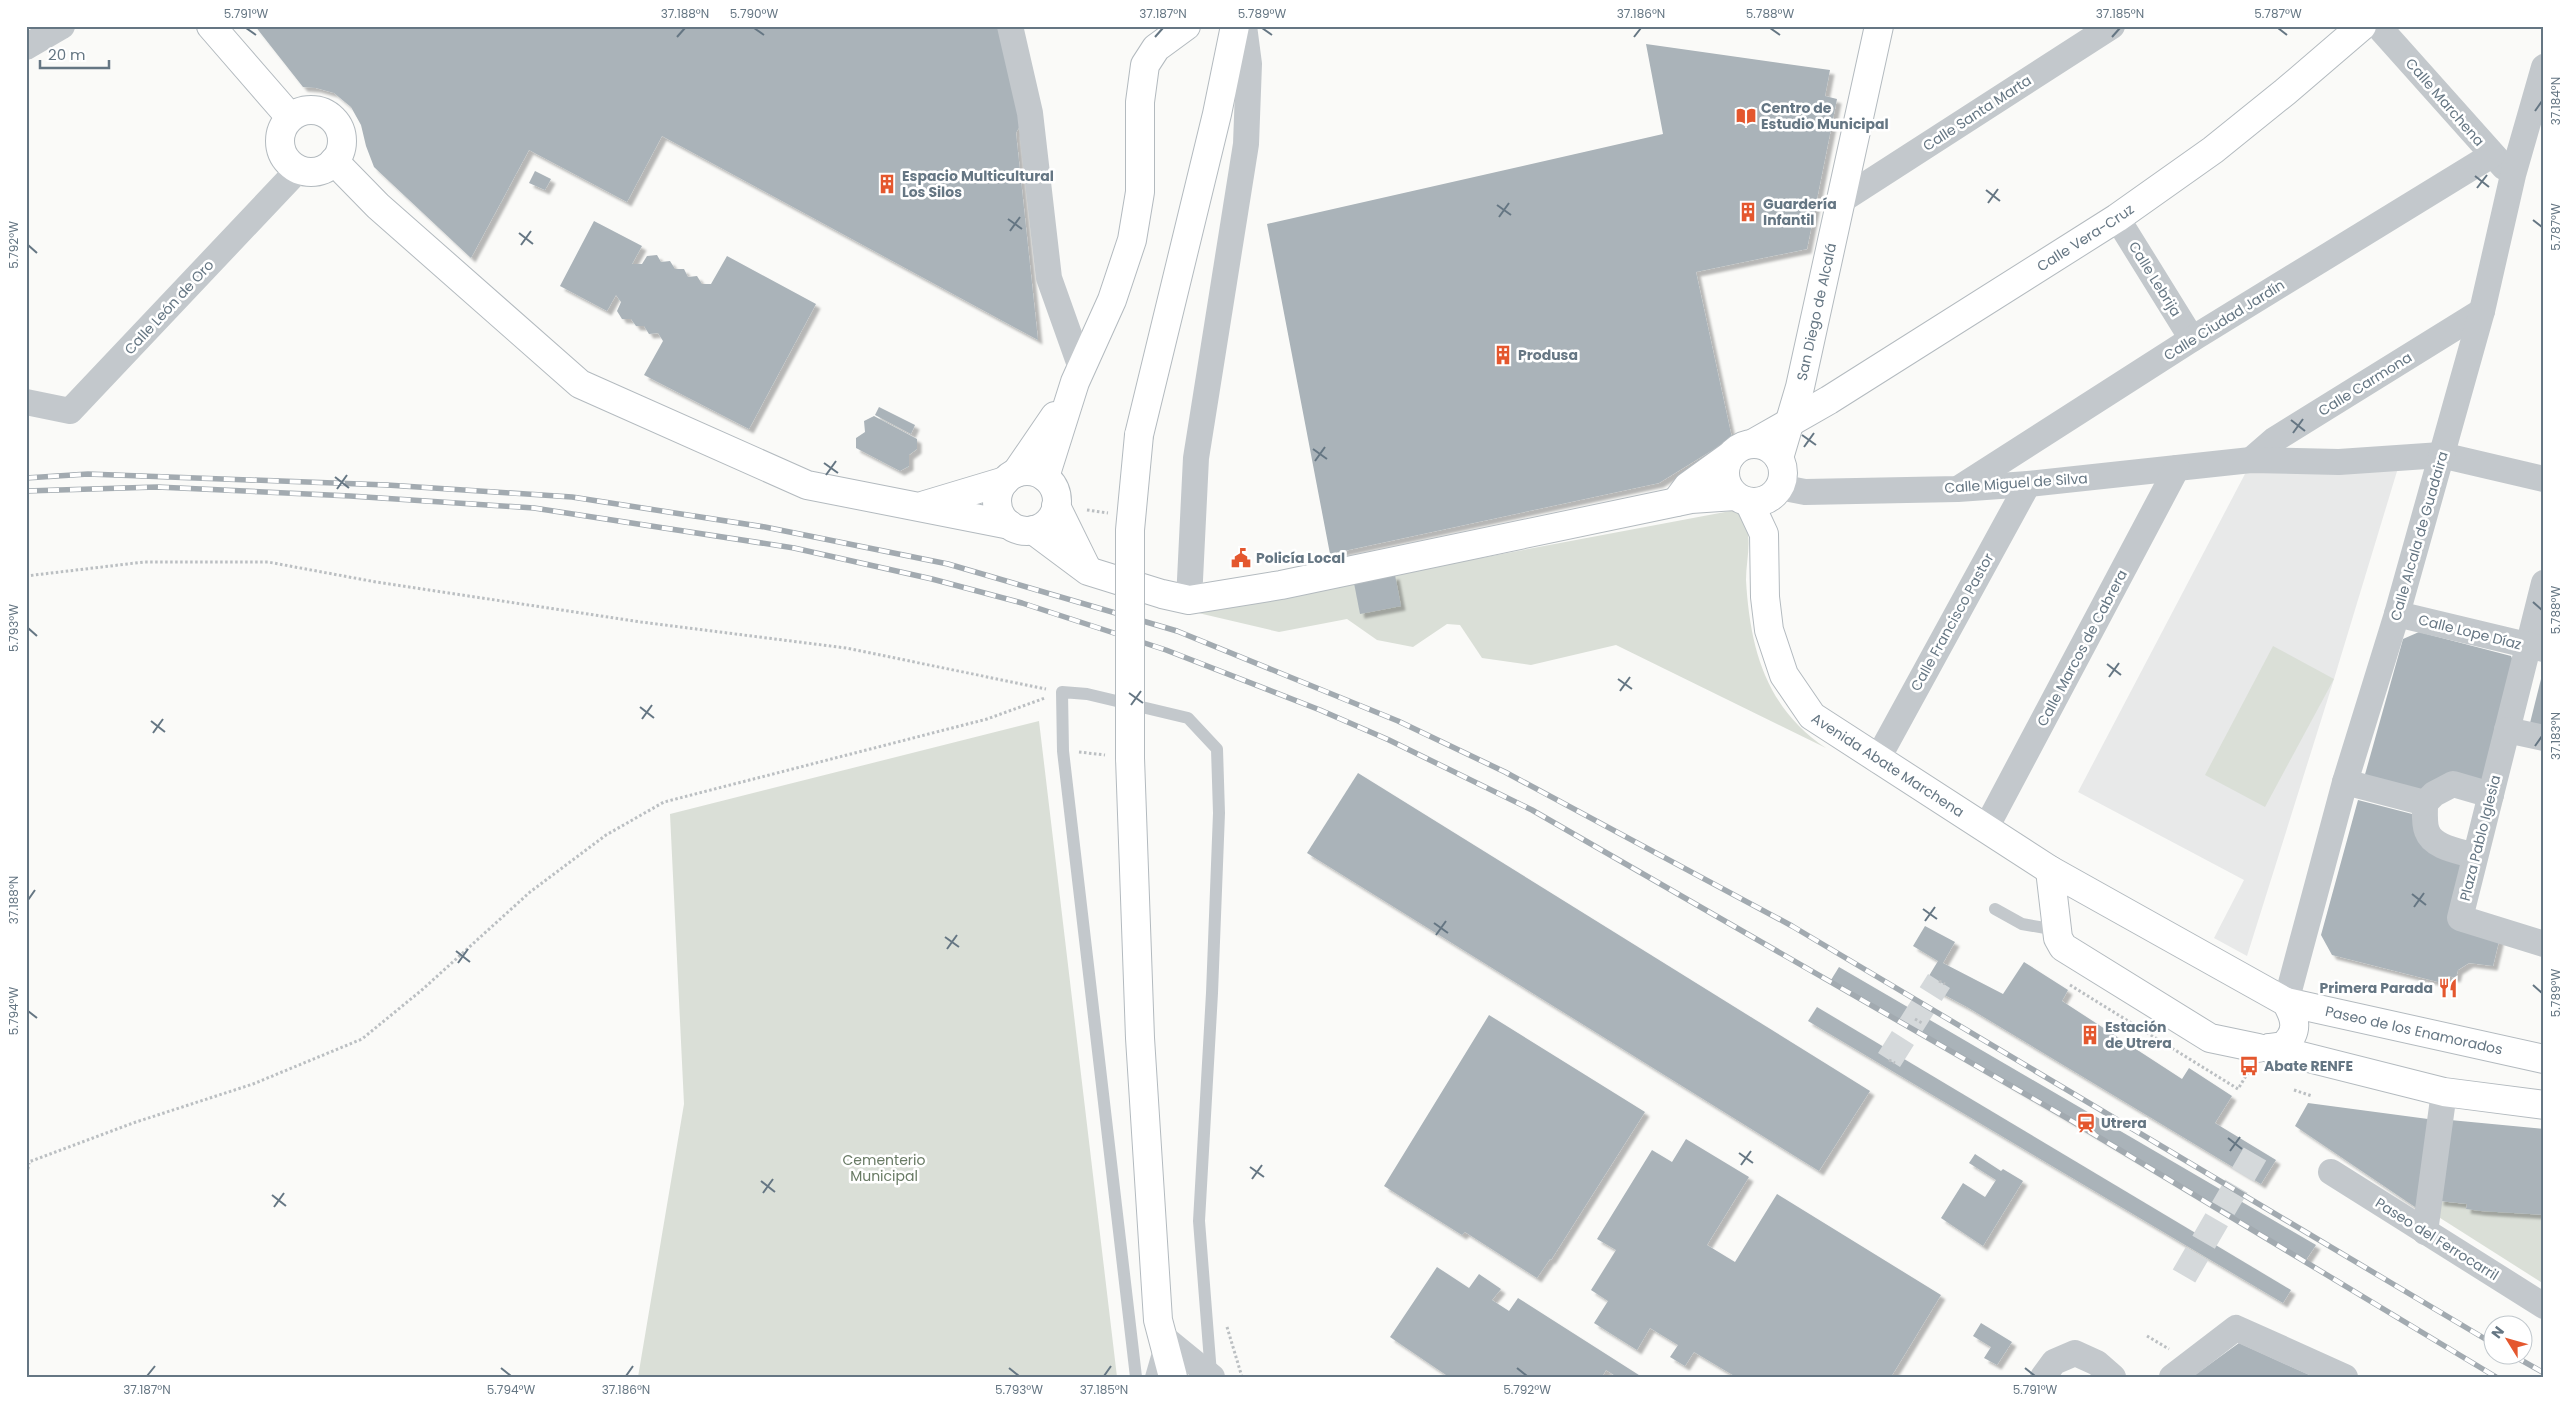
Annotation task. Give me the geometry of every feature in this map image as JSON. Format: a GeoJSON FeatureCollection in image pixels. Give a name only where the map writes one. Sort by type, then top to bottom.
{"type":"FeatureCollection","features":[{"type":"Feature","properties":{"kind":"street"},"geometry":{"type":"LineString","coordinates":[[26,47],[62,26]]}},
{"type":"Feature","properties":{"kind":"street"},"geometry":{"type":"LineString","coordinates":[[212,26],[290,117]]}},
{"type":"Feature","properties":{"kind":"street"},"geometry":{"type":"LineString","coordinates":[[1010,26],[1030,113],[1049,278],[1078,375],[1045,478]]}},
{"type":"Feature","properties":{"kind":"street"},"geometry":{"type":"LineString","coordinates":[[1186,26],[1156,48],[1145,65],[1140,102],[1140,192],[1132,240],[1112,300],[1078,375],[1046,432],[1011,477],[997,499],[998,509],[1021,528],[1088,571],[1162,594],[1189,600],[1281,585],[1676,502],[1711,496],[1759,495],[1783,472],[1779,458],[1768,447],[1741,449],[1725,469],[1725,477],[1759,495]]}},
{"type":"Feature","properties":{"kind":"street"},"geometry":{"type":"LineString","coordinates":[[1173,1377],[1158,1320],[1120,756],[1131,516],[1138,435],[1217,114],[1235,26]]}},
{"type":"Feature","properties":{"kind":"street"},"geometry":{"type":"LineString","coordinates":[[1189,600],[1196,458],[1246,144],[1249,64],[1244,26]]}},
{"type":"Feature","properties":{"kind":"street","name":"San Diego de Alcalá"},"geometry":{"type":"LineString","coordinates":[[1779,458],[1800,387],[1879,26]]}},
{"type":"Feature","properties":{"kind":"street","name":"Calle Santa Marta"},"geometry":{"type":"LineString","coordinates":[[1842,200],[2112,26]]}},
{"type":"Feature","properties":{"kind":"street","name":"Calle Vera-Cruz"},"geometry":{"type":"LineString","coordinates":[[1790,420],[1828,400],[2117,218],[2213,150],[2286,92],[2362,26]]}},
{"type":"Feature","properties":{"kind":"street","name":"Calle Marchena"},"geometry":{"type":"LineString","coordinates":[[2378,26],[2492,155],[2513,175]]}},
{"type":"Feature","properties":{"kind":"street","name":"Calle Alcala de Guadaira"},"geometry":{"type":"LineString","coordinates":[[2286,1002],[2345,782],[2397,614],[2482,311],[2513,175],[2544,68]]}},
{"type":"Feature","properties":{"kind":"street"},"geometry":{"type":"LineString","coordinates":[[310,109],[329,115],[336,122],[342,142],[334,161],[318,171],[298,170],[290,165],[280,150],[280,132],[290,117],[299,111],[310,109]]}},
{"type":"Feature","properties":{"kind":"street","name":"Calle Ciudad Jardín"},"geometry":{"type":"LineString","coordinates":[[1958,489],[2192,339],[2492,155]]}},
{"type":"Feature","properties":{"kind":"street"},"geometry":{"type":"LineString","coordinates":[[334,161],[378,206],[580,384],[807,485],[920,506],[1021,528],[1048,522],[1056,506]]}},
{"type":"Feature","properties":{"kind":"street","name":"Calle León de Oro"},"geometry":{"type":"LineString","coordinates":[[26,402],[70,411],[298,170]]}},
{"type":"Feature","properties":{"kind":"street","name":"Calle Lebrija"},"geometry":{"type":"LineString","coordinates":[[2117,218],[2192,339]]}},
{"type":"Feature","properties":{"kind":"street","name":"Calle Carmona"},"geometry":{"type":"LineString","coordinates":[[2251,460],[2274,440],[2482,311]]}},
{"type":"Feature","properties":{"kind":"street"},"geometry":{"type":"LineString","coordinates":[[1676,502],[1688,486],[1741,449],[1790,420]]}},
{"type":"Feature","properties":{"kind":"street","name":"Calle Miguel de Silva"},"geometry":{"type":"LineString","coordinates":[[1759,495],[1805,492],[1958,489],[2028,484],[2251,460],[2340,462],[2441,455],[2544,479]]}},
{"type":"Feature","properties":{"kind":"street","name":"Calle Marcos de Cabrera"},"geometry":{"type":"LineString","coordinates":[[1986,828],[2177,468]]}},
{"type":"Feature","properties":{"kind":"street"},"geometry":{"type":"LineString","coordinates":[[920,506],[1031,472],[1045,478],[1055,490],[1056,506],[1088,571]]}},
{"type":"Feature","properties":{"kind":"street","name":"Calle Francisco Pastor"},"geometry":{"type":"LineString","coordinates":[[1877,760],[2028,484]]}},
{"type":"Feature","properties":{"kind":"street","name":"Avenida Abate Marchena"},"geometry":{"type":"LineString","coordinates":[[1759,495],[1769,528],[1764,534],[1765,597],[1769,630],[1784,675],[1812,716],[1877,760],[2098,899]]}},
{"type":"Feature","properties":{"kind":"street","name":"Plaza Pablo Iglesia"},"geometry":{"type":"LineString","coordinates":[[2544,583],[2536,648],[2507,730],[2460,918],[2544,944]]}},
{"type":"Feature","properties":{"kind":"street","name":"Calle Lope Díaz"},"geometry":{"type":"LineString","coordinates":[[2397,614],[2536,648]]}},
{"type":"Feature","properties":{"kind":"street"},"geometry":{"type":"LineString","coordinates":[[2507,730],[2544,738]]}},
{"type":"Feature","properties":{"kind":"street"},"geometry":{"type":"LineString","coordinates":[[2345,782],[2425,804]]}},
{"type":"Feature","properties":{"kind":"street"},"geometry":{"type":"LineString","coordinates":[[2475,856],[2440,845],[2434,840],[2427,832],[2425,804],[2434,794],[2453,784],[2491,795]]}},
{"type":"Feature","properties":{"kind":"street"},"geometry":{"type":"LineString","coordinates":[[2050,870],[2057,923],[2063,947],[2210,1038],[2263,1048],[2444,1092],[2544,1106]]}},
{"type":"Feature","properties":{"kind":"street"},"geometry":{"type":"LineString","coordinates":[[2057,923],[2061,906],[2073,897],[2085,896],[2098,899]]}},
{"type":"Feature","properties":{"kind":"street","name":"Paseo de los Enamorados"},"geometry":{"type":"LineString","coordinates":[[2098,899],[2286,1002],[2544,1059]]}},
{"type":"Feature","properties":{"kind":"street"},"geometry":{"type":"LineString","coordinates":[[2263,1048],[2283,1046],[2293,1034],[2295,1021],[2286,1002]]}},
{"type":"Feature","properties":{"kind":"street"},"geometry":{"type":"LineString","coordinates":[[2425,1232],[2444,1092]]}},
{"type":"Feature","properties":{"kind":"street","name":"Paseo del Ferrocarril"},"geometry":{"type":"LineString","coordinates":[[2331,1172],[2544,1306]]}},
{"type":"Feature","properties":{"kind":"street"},"geometry":{"type":"LineString","coordinates":[[2172,1377],[2236,1328],[2345,1377]]}},
{"type":"Feature","properties":{"kind":"street"},"geometry":{"type":"LineString","coordinates":[[1163,1337],[1212,1375]]}},
{"type":"Feature","properties":{"kind":"street"},"geometry":{"type":"LineString","coordinates":[[2043,1377],[2054,1362],[2075,1353],[2105,1370]]}},
{"type":"Feature","properties":{"kind":"lane"},"geometry":{"type":"LineString","coordinates":[[1136,1377],[1064,750],[1062,692],[1087,694],[1188,718],[1217,749],[1219,813],[1214,955],[1198,1221],[1212,1375]]}},
{"type":"Feature","properties":{"kind":"lane"},"geometry":{"type":"LineString","coordinates":[[1995,909],[2022,924],[2057,923]]}},
{"type":"Feature","properties":{"kind":"lane"},"geometry":{"type":"LineString","coordinates":[[1151,1377],[1163,1337]]}},
{"type":"Feature","properties":{"kind":"path"},"geometry":{"type":"LineString","coordinates":[[1056,506],[1131,516]]}},
{"type":"Feature","properties":{"kind":"path"},"geometry":{"type":"LineString","coordinates":[[26,576],[144,562],[268,562],[376,582],[641,622],[846,648],[1062,692]]}},
{"type":"Feature","properties":{"kind":"path"},"geometry":{"type":"LineString","coordinates":[[26,1179],[27,1163],[133,1123],[253,1084],[362,1038],[423,989],[530,892],[606,835],[664,802],[987,719],[1062,692]]}},
{"type":"Feature","properties":{"kind":"path"},"geometry":{"type":"LineString","coordinates":[[1064,750],[1120,756]]}},
{"type":"Feature","properties":{"kind":"path"},"geometry":{"type":"LineString","coordinates":[[1939,981],[1945,984]]}},
{"type":"Feature","properties":{"kind":"path"},"geometry":{"type":"LineString","coordinates":[[1915,1019],[1922,1023]]}},
{"type":"Feature","properties":{"kind":"path"},"geometry":{"type":"LineString","coordinates":[[1889,1060],[1895,1063]]}},
{"type":"Feature","properties":{"kind":"path"},"geometry":{"type":"LineString","coordinates":[[2294,1090],[2312,1096]]}},
{"type":"Feature","properties":{"kind":"path"},"geometry":{"type":"LineString","coordinates":[[2147,1336],[2170,1350]]}},
{"type":"Feature","properties":{"kind":"shaded area"},"geometry":{"type":"Polygon","coordinates":[[[2398,468],[2247,956],[2214,938],[2244,880],[2078,792],[2246,472],[2398,468]]]}},
{"type":"Feature","properties":{"kind":"green space"},"geometry":{"type":"Polygon","coordinates":[[[1741,509],[1747,528],[1746,580],[1748,605],[1757,653],[1775,695],[1789,715],[1805,732],[1826,748],[1616,645],[1531,665],[1482,658],[1460,625],[1447,624],[1413,647],[1377,640],[1347,619],[1279,632],[1194,612],[1741,509]]]}},
{"type":"Feature","properties":{"kind":"green space"},"geometry":{"type":"Polygon","coordinates":[[[2273,646],[2334,679],[2265,807],[2205,775],[2273,646]]]}},
{"type":"Feature","properties":{"kind":"green space","name":"Cementerio Municipal"},"geometry":{"type":"Polygon","coordinates":[[[1039,721],[1117,1377],[638,1377],[684,1104],[670,814],[1039,721]]]}},
{"type":"Feature","properties":{"kind":"green space"},"geometry":{"type":"Polygon","coordinates":[[[2439,1201],[2467,1204],[2466,1209],[2544,1215],[2544,1284],[2437,1216],[2439,1201]]]}},
{"type":"Feature","properties":{"kind":"building","name":"Espacio Multicultural Los Silos"},"geometry":{"type":"Polygon","coordinates":[[[255,26],[1001,26],[1022,122],[1016,133],[1038,340],[662,136],[627,202],[529,150],[471,258],[374,167],[361,125],[351,107],[334,93],[303,87],[255,26]]]}},
{"type":"Feature","properties":{"kind":"building","name":"Produsa"},"geometry":{"type":"Polygon","coordinates":[[[1646,44],[1830,70],[1825,96],[1837,99],[1807,249],[1696,272],[1732,438],[1659,483],[1330,554],[1267,224],[1663,134],[1646,44]]]}},
{"type":"Feature","properties":{"kind":"building"},"geometry":{"type":"Polygon","coordinates":[[[535,171],[551,179],[545,190],[529,183],[535,171]]]}},
{"type":"Feature","properties":{"kind":"building"},"geometry":{"type":"Polygon","coordinates":[[[594,221],[642,246],[632,264],[642,264],[647,256],[657,255],[661,262],[670,261],[675,269],[684,269],[688,277],[697,276],[702,284],[711,284],[727,256],[816,304],[749,429],[644,375],[663,341],[658,333],[649,334],[644,326],[636,326],[631,319],[622,319],[617,311],[621,302],[616,295],[607,311],[560,286],[594,221]]]}},
{"type":"Feature","properties":{"kind":"building"},"geometry":{"type":"Polygon","coordinates":[[[879,407],[915,425],[911,434],[875,415],[879,407]]]}},
{"type":"Feature","properties":{"kind":"building"},"geometry":{"type":"Polygon","coordinates":[[[874,416],[917,439],[917,449],[909,455],[909,466],[900,471],[856,448],[856,438],[865,432],[864,421],[874,416]]]}},
{"type":"Feature","properties":{"kind":"building"},"geometry":{"type":"Polygon","coordinates":[[[1395,575],[1401,606],[1360,614],[1354,583],[1395,575]]]}},
{"type":"Feature","properties":{"kind":"building"},"geometry":{"type":"Polygon","coordinates":[[[2419,632],[2511,656],[2519,674],[2488,786],[2423,792],[2364,778],[2403,639],[2419,632]]]}},
{"type":"Feature","properties":{"kind":"building"},"geometry":{"type":"Polygon","coordinates":[[[2544,671],[2544,726],[2530,723],[2544,671]]]}},
{"type":"Feature","properties":{"kind":"building"},"geometry":{"type":"Polygon","coordinates":[[[1358,773],[1870,1091],[1819,1171],[1307,853],[1358,773]]]}},
{"type":"Feature","properties":{"kind":"building"},"geometry":{"type":"Polygon","coordinates":[[[2358,800],[2416,815],[2469,856],[2452,924],[2500,937],[2493,966],[2469,963],[2458,970],[2456,978],[2448,976],[2446,984],[2332,955],[2321,935],[2358,800]]]}},
{"type":"Feature","properties":{"kind":"building"},"geometry":{"type":"Polygon","coordinates":[[[1925,926],[1955,942],[1943,963],[2003,994],[2024,962],[2068,990],[2062,1001],[2182,1079],[2189,1068],[2232,1096],[2215,1123],[2276,1160],[2261,1184],[1967,1007],[1924,984],[1938,961],[1913,946],[1925,926]]]}},
{"type":"Feature","properties":{"kind":"building"},"geometry":{"type":"Polygon","coordinates":[[[1839,967],[2316,1245],[2306,1260],[1831,980],[1839,967]]]}},
{"type":"Feature","properties":{"kind":"building"},"geometry":{"type":"Polygon","coordinates":[[[1817,1007],[2291,1290],[2283,1303],[1808,1021],[1817,1007]]]}},
{"type":"Feature","properties":{"kind":"building"},"geometry":{"type":"Polygon","coordinates":[[[1489,1015],[1645,1112],[1551,1260],[1537,1278],[1465,1232],[1462,1235],[1384,1186],[1489,1015]]]}},
{"type":"Feature","properties":{"kind":"building"},"geometry":{"type":"Polygon","coordinates":[[[2308,1103],[2428,1119],[2418,1209],[2295,1126],[2308,1103]]]}},
{"type":"Feature","properties":{"kind":"building"},"geometry":{"type":"Polygon","coordinates":[[[2450,1120],[2544,1129],[2544,1215],[2466,1209],[2467,1204],[2439,1201],[2450,1120]]]}},
{"type":"Feature","properties":{"kind":"building"},"geometry":{"type":"Polygon","coordinates":[[[1686,1139],[1749,1177],[1707,1245],[1735,1262],[1777,1194],[1941,1295],[1891,1377],[1736,1377],[1694,1352],[1685,1366],[1670,1357],[1678,1345],[1650,1328],[1637,1350],[1594,1323],[1608,1301],[1591,1290],[1616,1250],[1597,1239],[1652,1150],[1672,1162],[1686,1139]]]}},
{"type":"Feature","properties":{"kind":"building"},"geometry":{"type":"Polygon","coordinates":[[[1975,1154],[2001,1171],[2003,1169],[2023,1181],[1983,1246],[1941,1218],[1963,1183],[1985,1197],[1996,1180],[1969,1163],[1975,1154]]]}},
{"type":"Feature","properties":{"kind":"building"},"geometry":{"type":"Polygon","coordinates":[[[1437,1267],[1469,1288],[1479,1274],[1501,1289],[1492,1300],[1509,1311],[1518,1298],[1642,1377],[1617,1377],[1606,1370],[1602,1377],[1449,1377],[1390,1337],[1437,1267]]]}},
{"type":"Feature","properties":{"kind":"building"},"geometry":{"type":"Polygon","coordinates":[[[1981,1323],[2012,1342],[1997,1365],[1984,1358],[1991,1347],[1973,1336],[1981,1323]]]}},
{"type":"Feature","properties":{"kind":"building"},"geometry":{"type":"Polygon","coordinates":[[[2239,1343],[2314,1377],[2192,1377],[2239,1343]]]}},
{"type":"Feature","properties":{"kind":"tunnel"},"geometry":{"type":"LineString","coordinates":[[1889,1060],[1939,981]]}},
{"type":"Feature","properties":{"kind":"tunnel"},"geometry":{"type":"LineString","coordinates":[[2184,1276],[2255,1154]]}},
{"type":"Feature","properties":{"kind":"railway"},"geometry":{"type":"LineString","coordinates":[[26,478],[88,474],[387,485],[572,497],[765,527],[948,564],[1177,631],[1398,721],[1505,772],[1792,926],[2482,1337]]}},
{"type":"Feature","properties":{"kind":"railway"},"geometry":{"type":"LineString","coordinates":[[26,491],[157,487],[350,496],[534,508],[794,548],[932,579],[1022,603],[1166,650],[1320,710],[1389,740],[1532,810],[2067,1118],[2496,1377]]}},
{"type":"Feature","properties":{"kind":"railway"},"geometry":{"type":"LineString","coordinates":[[2532,1366],[2544,1373]]}},
{"type":"Feature","properties":{"kind":"place","name":"Centro de Estudio Municipal"},"geometry":{"type":"Point","coordinates":[1746,116]}},
{"type":"Feature","properties":{"kind":"place","name":"Espacio Multicultural Los Silos"},"geometry":{"type":"Point","coordinates":[887,184]}},
{"type":"Feature","properties":{"kind":"place","name":"Guardería Infantil"},"geometry":{"type":"Point","coordinates":[1748,212]}},
{"type":"Feature","properties":{"kind":"place","name":"Produsa"},"geometry":{"type":"Point","coordinates":[1503,355]}},
{"type":"Feature","properties":{"kind":"place","name":"Policía Local"},"geometry":{"type":"Point","coordinates":[1241,558]}},
{"type":"Feature","properties":{"kind":"place","name":"Primera Parada"},"geometry":{"type":"Point","coordinates":[2448,988]}},
{"type":"Feature","properties":{"kind":"place","name":"Estación de Utrera"},"geometry":{"type":"Point","coordinates":[2090,1035]}},
{"type":"Feature","properties":{"kind":"place","name":"Abate RENFE"},"geometry":{"type":"Point","coordinates":[2249,1066]}},
{"type":"Feature","properties":{"kind":"place","name":"Utrera"},"geometry":{"type":"Point","coordinates":[2086,1123]}}]}
